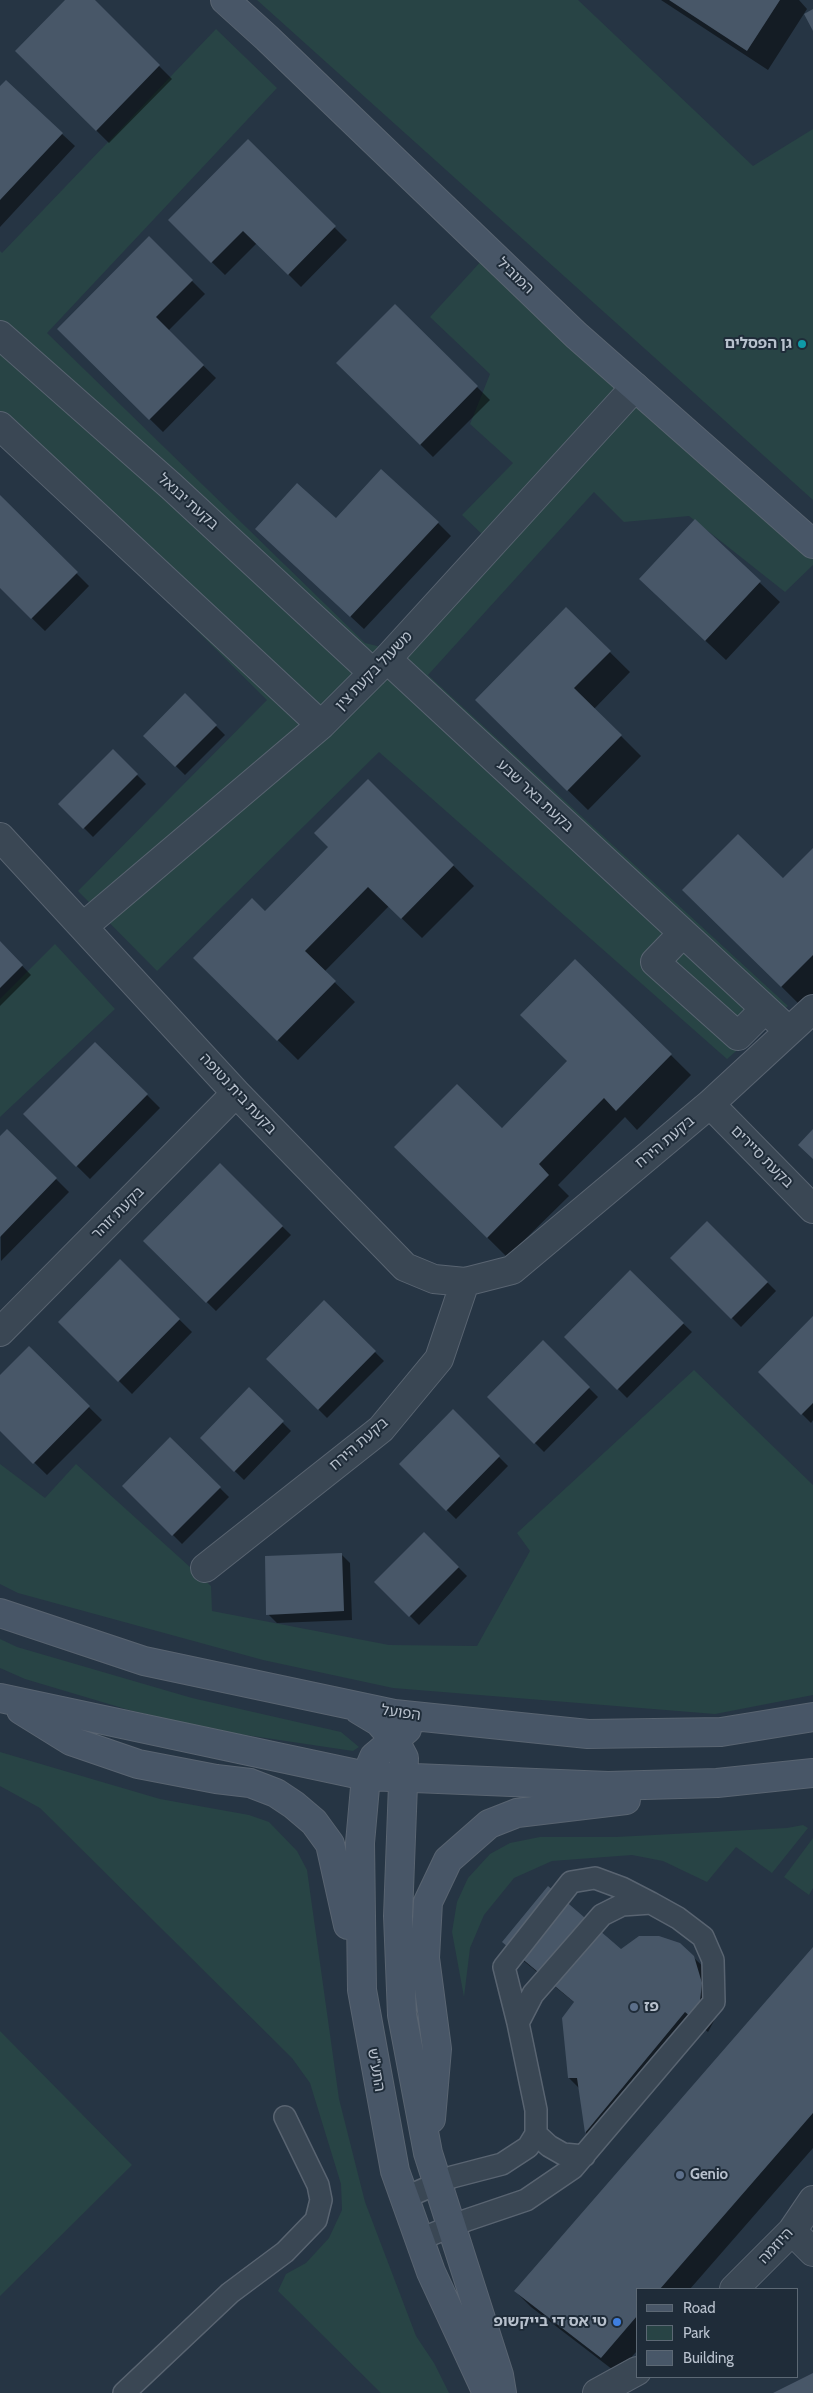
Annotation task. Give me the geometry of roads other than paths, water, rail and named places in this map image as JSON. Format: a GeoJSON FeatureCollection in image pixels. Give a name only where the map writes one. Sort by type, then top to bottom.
{"type":"FeatureCollection","features":[{"type":"Feature","properties":{"kind":"main road","name":"המוביל"},"geometry":{"type":"LineString","coordinates":[[225,0],[268,38],[576,335],[813,544]]}},
{"type":"Feature","properties":{"kind":"main road","name":"הפועל"},"geometry":{"type":"LineString","coordinates":[[0,1613],[144,1661],[394,1714],[588,1734],[721,1732],[813,1717]]}},
{"type":"Feature","properties":{"kind":"main road"},"geometry":{"type":"LineString","coordinates":[[2,1699],[366,1776],[608,1786],[717,1783],[813,1773]]}},
{"type":"Feature","properties":{"kind":"main road"},"geometry":{"type":"LineString","coordinates":[[2,1699],[71,1741],[138,1764],[216,1779],[250,1783],[276,1793],[294,1805],[314,1822],[330,1844],[362,1990]]}},
{"type":"Feature","properties":{"kind":"main road"},"geometry":{"type":"LineString","coordinates":[[348,1704],[379,1722],[394,1738],[404,1758],[398,1916],[402,2015],[428,2153],[499,2375],[502,2393]]}},
{"type":"Feature","properties":{"kind":"main road","name":"התע\"ש"},"geometry":{"type":"LineString","coordinates":[[428,1717],[414,1723],[394,1738],[374,1757],[366,1776],[360,1843],[362,1990],[390,2151],[404,2198],[418,2240],[448,2312],[487,2393]]}},
{"type":"Feature","properties":{"kind":"main road"},"geometry":{"type":"LineString","coordinates":[[428,2153],[437,2049],[425,1958],[428,1902],[448,1860],[489,1824],[517,1812],[620,1802],[717,1783]]}},
{"type":"Feature","properties":{"kind":"street","name":"בקעת יבנאל"},"geometry":{"type":"LineString","coordinates":[[0,336],[380,666]]}},
{"type":"Feature","properties":{"kind":"street","name":"משעול בקעת צין"},"geometry":{"type":"LineString","coordinates":[[84,926],[321,725],[380,666],[635,387]]}},
{"type":"Feature","properties":{"kind":"street"},"geometry":{"type":"LineString","coordinates":[[0,426],[321,725]]}},
{"type":"Feature","properties":{"kind":"street","name":"בקעת באר שבע"},"geometry":{"type":"LineString","coordinates":[[380,666],[683,933],[789,1031]]}},
{"type":"Feature","properties":{"kind":"street","name":"בקעת בית נטופה"},"geometry":{"type":"LineString","coordinates":[[0,837],[236,1093],[405,1267],[434,1279],[465,1282],[512,1270]]}},
{"type":"Feature","properties":{"kind":"street"},"geometry":{"type":"LineString","coordinates":[[683,933],[655,962],[738,1036],[765,1009]]}},
{"type":"Feature","properties":{"kind":"street","name":"בקעת הירח"},"geometry":{"type":"LineString","coordinates":[[512,1270],[710,1104],[813,1009]]}},
{"type":"Feature","properties":{"kind":"street","name":"בקעת זוהר"},"geometry":{"type":"LineString","coordinates":[[0,1332],[236,1093]]}},
{"type":"Feature","properties":{"kind":"street","name":"בקעת סיירים"},"geometry":{"type":"LineString","coordinates":[[710,1104],[813,1209]]}},
{"type":"Feature","properties":{"kind":"street","name":"בקעת הירח"},"geometry":{"type":"LineString","coordinates":[[205,1568],[381,1429],[439,1359],[465,1282]]}},
{"type":"Feature","properties":{"kind":"street","name":"היוזמה"},"geometry":{"type":"LineString","coordinates":[[735,2288],[792,2230],[813,2200]]}},
{"type":"Feature","properties":{"kind":"street"},"geometry":{"type":"LineString","coordinates":[[792,2230],[813,2252]]}},
{"type":"Feature","properties":{"kind":"street"},"geometry":{"type":"LineString","coordinates":[[597,2393],[636,2372]]}},
{"type":"Feature","properties":{"kind":"lane"},"geometry":{"type":"LineString","coordinates":[[404,2198],[439,2183],[502,2164],[528,2147],[536,2134],[536,2110],[504,1967],[571,1882],[595,1878],[622,1888],[678,1918],[703,1937],[713,1960],[714,2002],[573,2168],[526,2200],[418,2240]]}},
{"type":"Feature","properties":{"kind":"lane"},"geometry":{"type":"LineString","coordinates":[[518,2023],[533,1994],[602,1915],[622,1905],[651,1903]]}},
{"type":"Feature","properties":{"kind":"lane"},"geometry":{"type":"LineString","coordinates":[[124,2393],[226,2296],[285,2252],[316,2220],[321,2200],[318,2184],[285,2117]]}},
{"type":"Feature","properties":{"kind":"lane"},"geometry":{"type":"LineString","coordinates":[[536,2134],[549,2146],[563,2154],[584,2156]]}},
{"type":"Feature","properties":{"kind":"lane"},"geometry":{"type":"LineString","coordinates":[[428,2153],[443,2169],[474,2171]]}},
{"type":"Feature","properties":{"kind":"place","name":"גן הפסלים"},"geometry":{"type":"Point","coordinates":[802,344]}},
{"type":"Feature","properties":{"kind":"place","name":"פז"},"geometry":{"type":"Point","coordinates":[634,2007]}},
{"type":"Feature","properties":{"kind":"place","name":"Genio"},"geometry":{"type":"Point","coordinates":[680,2175]}},
{"type":"Feature","properties":{"kind":"place","name":"טי אס די בייקשופ"},"geometry":{"type":"Point","coordinates":[617,2322]}}]}
